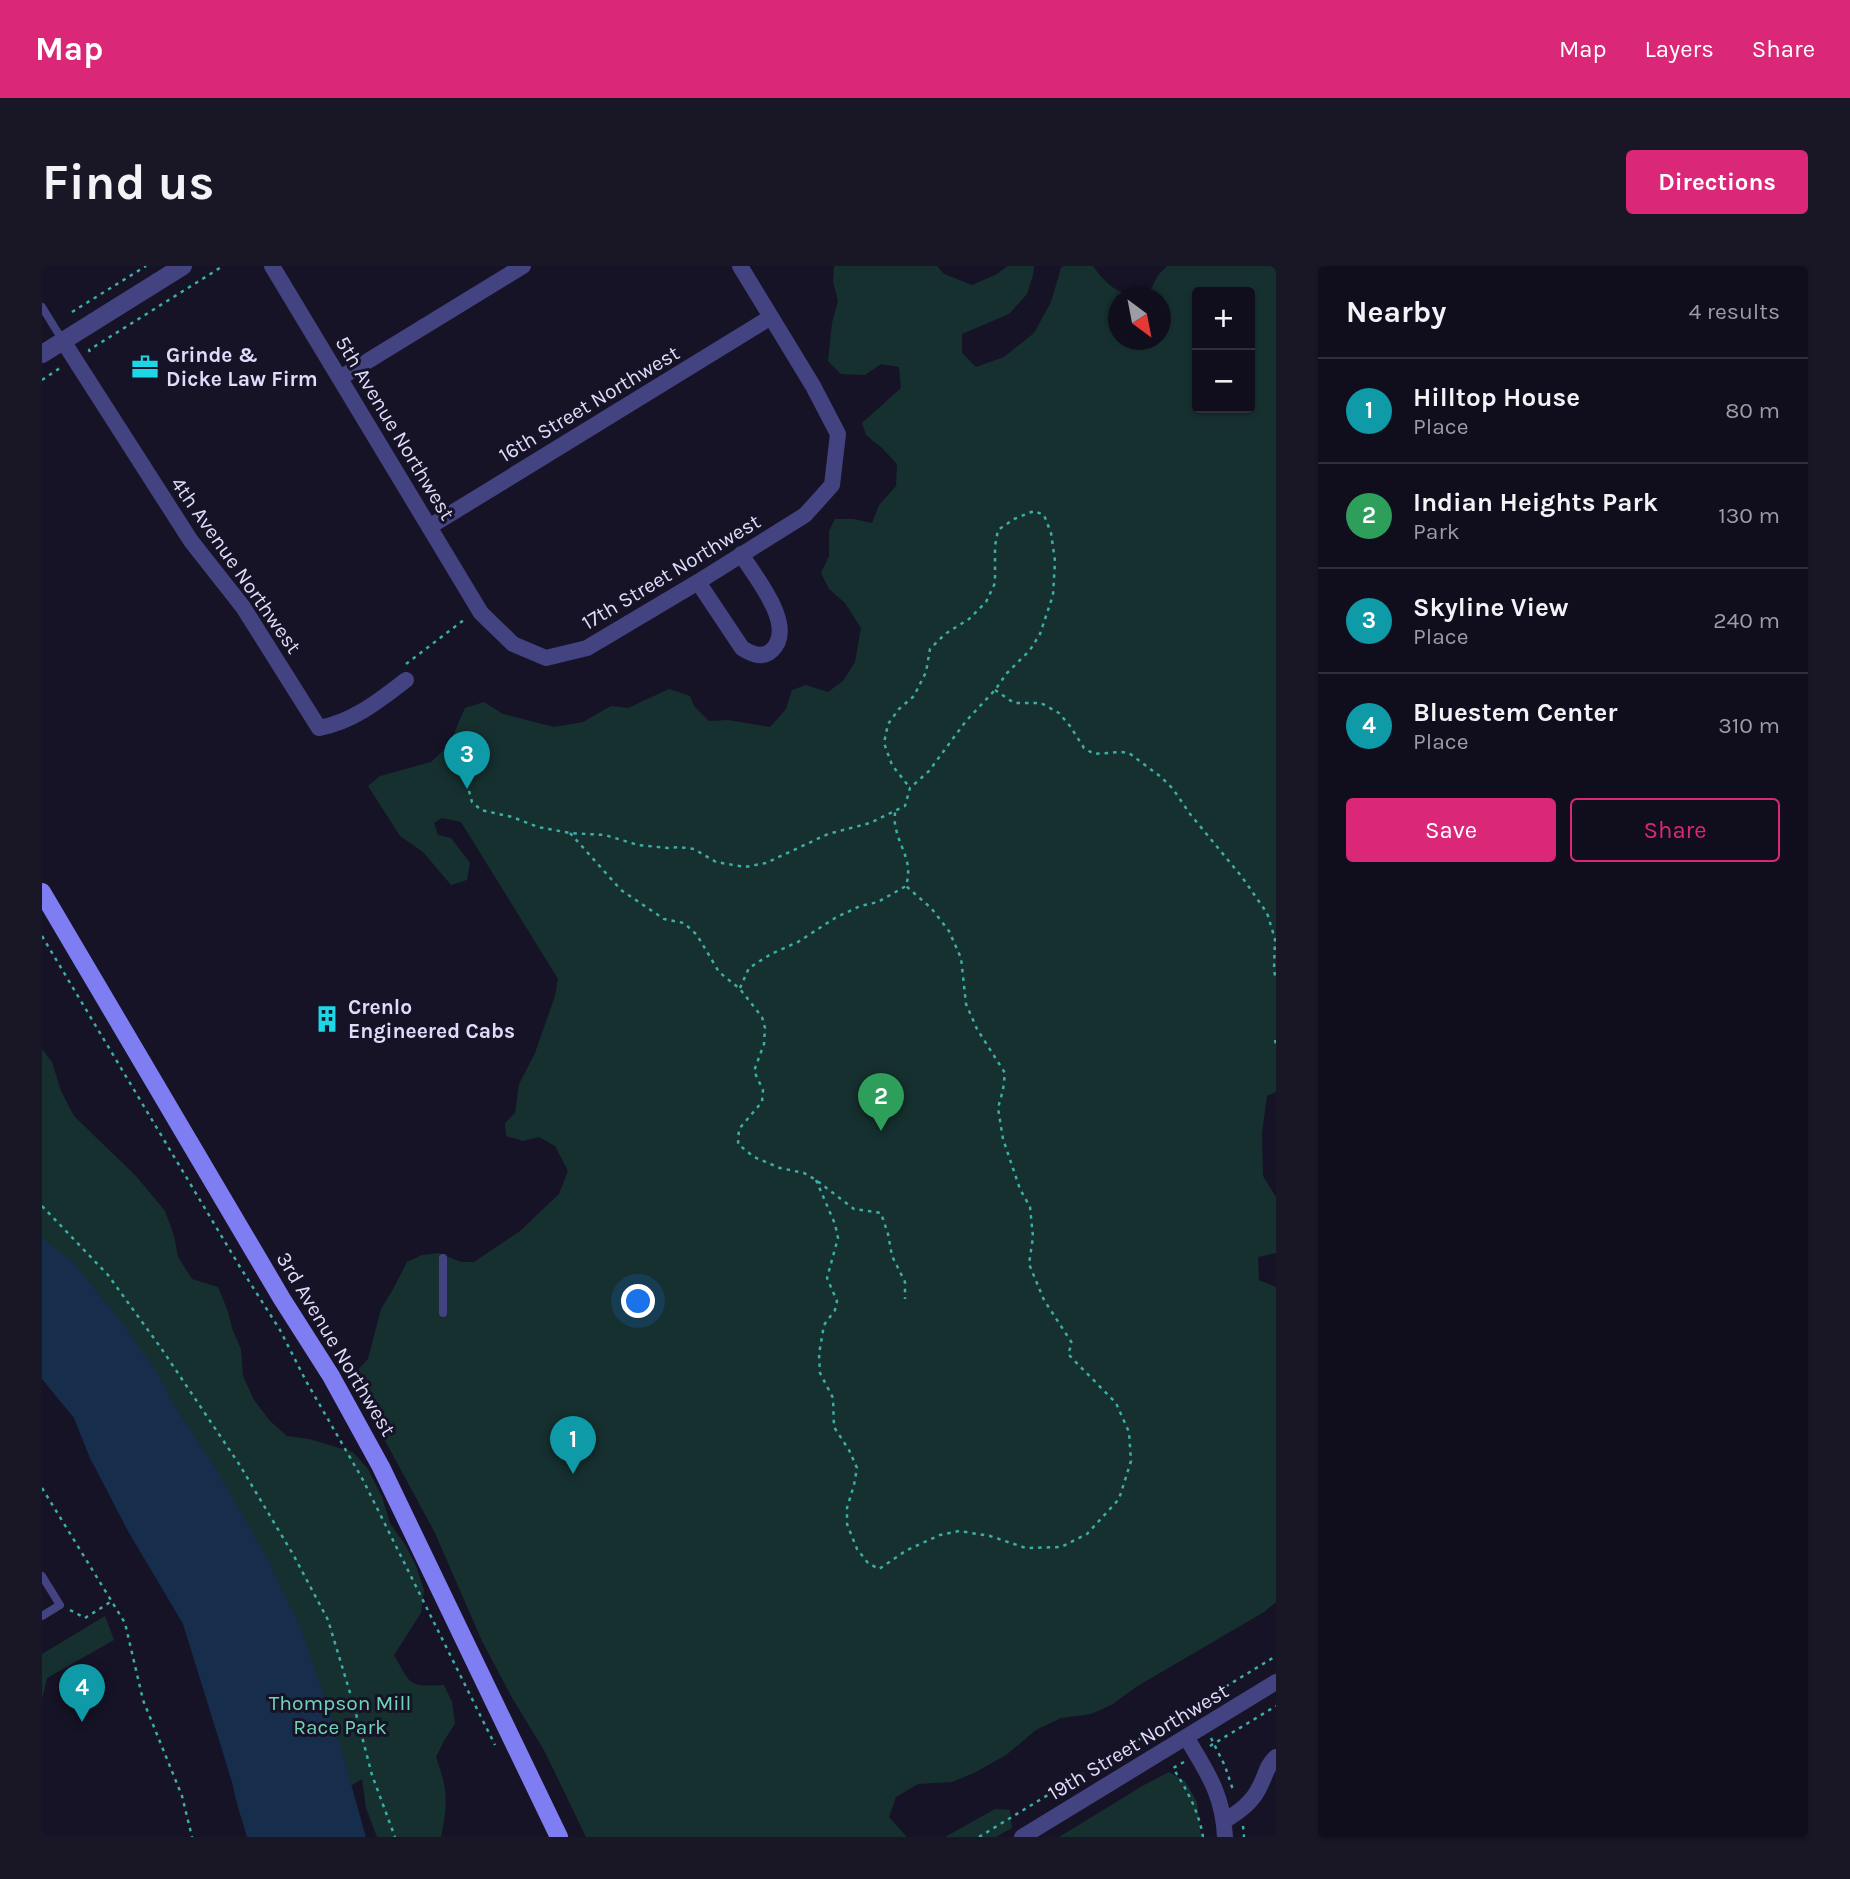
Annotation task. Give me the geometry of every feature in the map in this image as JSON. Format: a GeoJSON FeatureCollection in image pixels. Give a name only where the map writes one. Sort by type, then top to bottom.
{"type":"FeatureCollection","features":[{"type":"Feature","properties":{"kind":"main road","name":"3rd Avenue Northwest"},"geometry":{"type":"LineString","coordinates":[[42,892],[382,1466],[559,1837]]}},
{"type":"Feature","properties":{"kind":"street"},"geometry":{"type":"LineString","coordinates":[[42,354],[183,266]]}},
{"type":"Feature","properties":{"kind":"street","name":"5th Avenue Northwest"},"geometry":{"type":"LineString","coordinates":[[272,266],[481,613]]}},
{"type":"Feature","properties":{"kind":"street"},"geometry":{"type":"LineString","coordinates":[[340,378],[523,266]]}},
{"type":"Feature","properties":{"kind":"street"},"geometry":{"type":"LineString","coordinates":[[740,266],[771,317]]}},
{"type":"Feature","properties":{"kind":"street","name":"17th Street Northwest"},"geometry":{"type":"LineString","coordinates":[[481,613],[513,644],[546,658],[587,648],[805,515],[832,485],[838,435],[813,386],[771,317]]}},
{"type":"Feature","properties":{"kind":"street","name":"16th Street Northwest"},"geometry":{"type":"LineString","coordinates":[[429,527],[771,317]]}},
{"type":"Feature","properties":{"kind":"street","name":"4th Avenue Northwest"},"geometry":{"type":"LineString","coordinates":[[63,341],[191,541],[243,607],[319,728],[335,725],[373,705],[403,674]]}},
{"type":"Feature","properties":{"kind":"street"},"geometry":{"type":"LineString","coordinates":[[698,582],[743,648],[750,653],[768,654],[774,649],[780,634],[778,615],[741,554]]}},
{"type":"Feature","properties":{"kind":"street","name":"19th Street Northwest"},"geometry":{"type":"LineString","coordinates":[[1022,1837],[1276,1682]]}},
{"type":"Feature","properties":{"kind":"street"},"geometry":{"type":"LineString","coordinates":[[1186,1737],[1215,1787],[1223,1810],[1225,1829]]}},
{"type":"Feature","properties":{"kind":"street"},"geometry":{"type":"LineString","coordinates":[[1225,1829],[1251,1800],[1260,1787],[1267,1767],[1275,1760]]}},
{"type":"Feature","properties":{"kind":"lane"},"geometry":{"type":"LineString","coordinates":[[42,307],[63,341]]}},
{"type":"Feature","properties":{"kind":"lane"},"geometry":{"type":"LineString","coordinates":[[443,1258],[443,1313]]}},
{"type":"Feature","properties":{"kind":"lane"},"geometry":{"type":"LineString","coordinates":[[42,1576],[60,1605],[42,1616]]}},
{"type":"Feature","properties":{"kind":"path"},"geometry":{"type":"LineString","coordinates":[[72,312],[146,266]]}},
{"type":"Feature","properties":{"kind":"path"},"geometry":{"type":"LineString","coordinates":[[95,361],[89,350],[223,266]]}},
{"type":"Feature","properties":{"kind":"path"},"geometry":{"type":"LineString","coordinates":[[42,380],[64,366]]}},
{"type":"Feature","properties":{"kind":"path"},"geometry":{"type":"LineString","coordinates":[[469,791],[472,802],[481,810],[512,817],[538,827],[570,833],[605,835],[638,845],[667,848],[679,846],[694,849],[716,862],[745,867],[766,863],[828,834],[870,823],[895,811],[905,806],[910,788],[929,771],[966,721],[1030,650],[1040,634],[1053,595],[1055,561],[1051,533],[1044,515],[1034,511],[1014,519],[998,530],[995,583],[986,602],[930,649],[926,672],[914,695],[888,724],[884,743],[892,765],[910,788]]}},
{"type":"Feature","properties":{"kind":"path"},"geometry":{"type":"LineString","coordinates":[[403,674],[465,619]]}},
{"type":"Feature","properties":{"kind":"path"},"geometry":{"type":"LineString","coordinates":[[995,690],[1014,703],[1041,702],[1059,713],[1084,748],[1094,754],[1129,753],[1173,789],[1267,913],[1275,939],[1276,980]]}},
{"type":"Feature","properties":{"kind":"path"},"geometry":{"type":"LineString","coordinates":[[740,989],[749,968],[771,954],[798,942],[835,918],[860,906],[878,902],[906,886],[909,875],[908,858],[895,827],[895,811]]}},
{"type":"Feature","properties":{"kind":"path"},"geometry":{"type":"LineString","coordinates":[[570,833],[621,890],[664,919],[684,923],[697,935],[719,972],[740,989],[762,1017],[764,1044],[754,1071],[763,1090],[762,1102],[738,1129],[738,1144],[754,1157],[780,1168],[804,1173],[854,1209],[881,1213],[892,1256],[905,1282],[905,1299]]}},
{"type":"Feature","properties":{"kind":"path"},"geometry":{"type":"LineString","coordinates":[[816,1180],[835,1224],[838,1238],[827,1278],[837,1301],[835,1310],[824,1325],[819,1354],[820,1373],[832,1398],[834,1427],[857,1468],[847,1508],[847,1524],[856,1549],[868,1563],[879,1569],[907,1550],[940,1535],[959,1531],[990,1536],[1026,1548],[1061,1547],[1087,1534],[1119,1499],[1131,1461],[1129,1432],[1116,1403],[1068,1354],[1072,1343],[1044,1300],[1029,1264],[1033,1237],[1030,1208],[1020,1189],[1003,1139],[998,1108],[1005,1073],[977,1029],[966,1004],[961,958],[949,931],[931,908],[906,886]]}},
{"type":"Feature","properties":{"kind":"path"},"geometry":{"type":"LineString","coordinates":[[42,936],[263,1302],[347,1450],[432,1615],[484,1724]]}},
{"type":"Feature","properties":{"kind":"path"},"geometry":{"type":"LineString","coordinates":[[42,1206],[108,1275],[154,1337],[239,1464],[294,1556],[328,1620],[372,1775],[395,1837]]}},
{"type":"Feature","properties":{"kind":"path"},"geometry":{"type":"LineString","coordinates":[[42,1488],[125,1623],[143,1700],[182,1796],[192,1837]]}},
{"type":"Feature","properties":{"kind":"path"},"geometry":{"type":"LineString","coordinates":[[60,1605],[85,1618],[112,1601]]}},
{"type":"Feature","properties":{"kind":"path"},"geometry":{"type":"LineString","coordinates":[[979,1837],[1276,1656]]}},
{"type":"Feature","properties":{"kind":"path"},"geometry":{"type":"LineString","coordinates":[[1214,1744],[1276,1706]]}},
{"type":"Feature","properties":{"kind":"path"},"geometry":{"type":"LineString","coordinates":[[1173,1768],[1193,1804],[1203,1837]]}},
{"type":"Feature","properties":{"kind":"green space"},"geometry":{"type":"Polygon","coordinates":[[[834,266],[937,266],[944,274],[972,285],[1008,266],[1034,266],[1027,294],[1009,314],[962,334],[962,353],[976,367],[1004,357],[1034,333],[1051,302],[1061,268],[1064,266],[1093,266],[1112,287],[1108,287],[1108,350],[1171,350],[1171,287],[1152,287],[1167,266],[1276,266],[1276,1092],[1267,1096],[1262,1133],[1263,1176],[1276,1197],[1276,1253],[1258,1257],[1259,1280],[1276,1287],[1276,1602],[1264,1612],[1136,1687],[1113,1704],[1091,1714],[1061,1718],[1036,1730],[1006,1755],[974,1773],[952,1782],[918,1784],[896,1797],[889,1817],[907,1837],[586,1837],[545,1752],[482,1641],[435,1533],[361,1396],[356,1372],[368,1359],[381,1309],[407,1262],[422,1255],[439,1253],[461,1262],[474,1262],[520,1231],[559,1194],[568,1171],[555,1146],[539,1137],[523,1141],[506,1136],[505,1123],[515,1113],[519,1084],[535,1053],[555,996],[558,979],[461,822],[442,818],[434,823],[438,835],[451,838],[470,863],[467,880],[451,885],[423,852],[400,836],[368,786],[380,776],[431,762],[449,745],[465,708],[484,702],[503,714],[554,727],[583,722],[611,706],[628,708],[669,689],[690,696],[694,706],[709,721],[728,720],[770,727],[786,709],[792,690],[806,685],[828,692],[843,681],[855,662],[861,628],[845,603],[829,589],[821,573],[829,556],[829,531],[835,519],[872,523],[879,505],[896,486],[897,464],[866,435],[862,423],[901,388],[899,367],[881,364],[865,375],[841,374],[828,361],[832,323],[838,301],[833,282],[834,266]]]}},
{"type":"Feature","properties":{"kind":"green space","name":"Thompson Mill Race Park"},"geometry":{"type":"Polygon","coordinates":[[[42,1049],[52,1062],[61,1091],[74,1116],[136,1176],[165,1211],[178,1257],[192,1279],[218,1287],[241,1349],[243,1376],[254,1400],[270,1421],[287,1436],[309,1439],[353,1452],[368,1469],[382,1497],[390,1523],[416,1566],[424,1590],[421,1613],[394,1655],[412,1682],[444,1685],[452,1702],[455,1724],[436,1757],[446,1797],[441,1837],[377,1837],[366,1808],[362,1779],[298,1817],[42,1317],[42,1049]]]}},
{"type":"Feature","properties":{"kind":"green space"},"geometry":{"type":"Polygon","coordinates":[[[105,1616],[114,1640],[47,1678],[42,1699],[42,1654],[105,1616]]]}},
{"type":"Feature","properties":{"kind":"green space"},"geometry":{"type":"Polygon","coordinates":[[[1169,1772],[1185,1781],[1197,1802],[1201,1837],[1059,1837],[1144,1785],[1169,1772]]]}},
{"type":"Feature","properties":{"kind":"green space"},"geometry":{"type":"Polygon","coordinates":[[[995,1809],[1010,1810],[1012,1828],[996,1837],[945,1837],[995,1809]]]}},
{"type":"Feature","properties":{"kind":"water"},"geometry":{"type":"Polygon","coordinates":[[[42,1238],[73,1262],[124,1325],[160,1377],[173,1404],[218,1472],[266,1556],[299,1624],[334,1724],[366,1837],[247,1837],[183,1624],[128,1531],[90,1458],[74,1418],[42,1379],[42,1238]]]}},
{"type":"Feature","properties":{"kind":"place","name":"Grinde & Dicke Law Firm"},"geometry":{"type":"Point","coordinates":[145,367]}},
{"type":"Feature","properties":{"kind":"place","name":"Skyline View"},"geometry":{"type":"Point","coordinates":[467,789]}},
{"type":"Feature","properties":{"kind":"place","name":"Crenlo Engineered Cabs"},"geometry":{"type":"Point","coordinates":[327,1019]}},
{"type":"Feature","properties":{"kind":"place","name":"Indian Heights Park"},"geometry":{"type":"Point","coordinates":[881,1131]}},
{"type":"Feature","properties":{"kind":"place","name":"Hilltop House"},"geometry":{"type":"Point","coordinates":[573,1474]}},
{"type":"Feature","properties":{"kind":"place","name":"Bluestem Center"},"geometry":{"type":"Point","coordinates":[82,1722]}}]}
